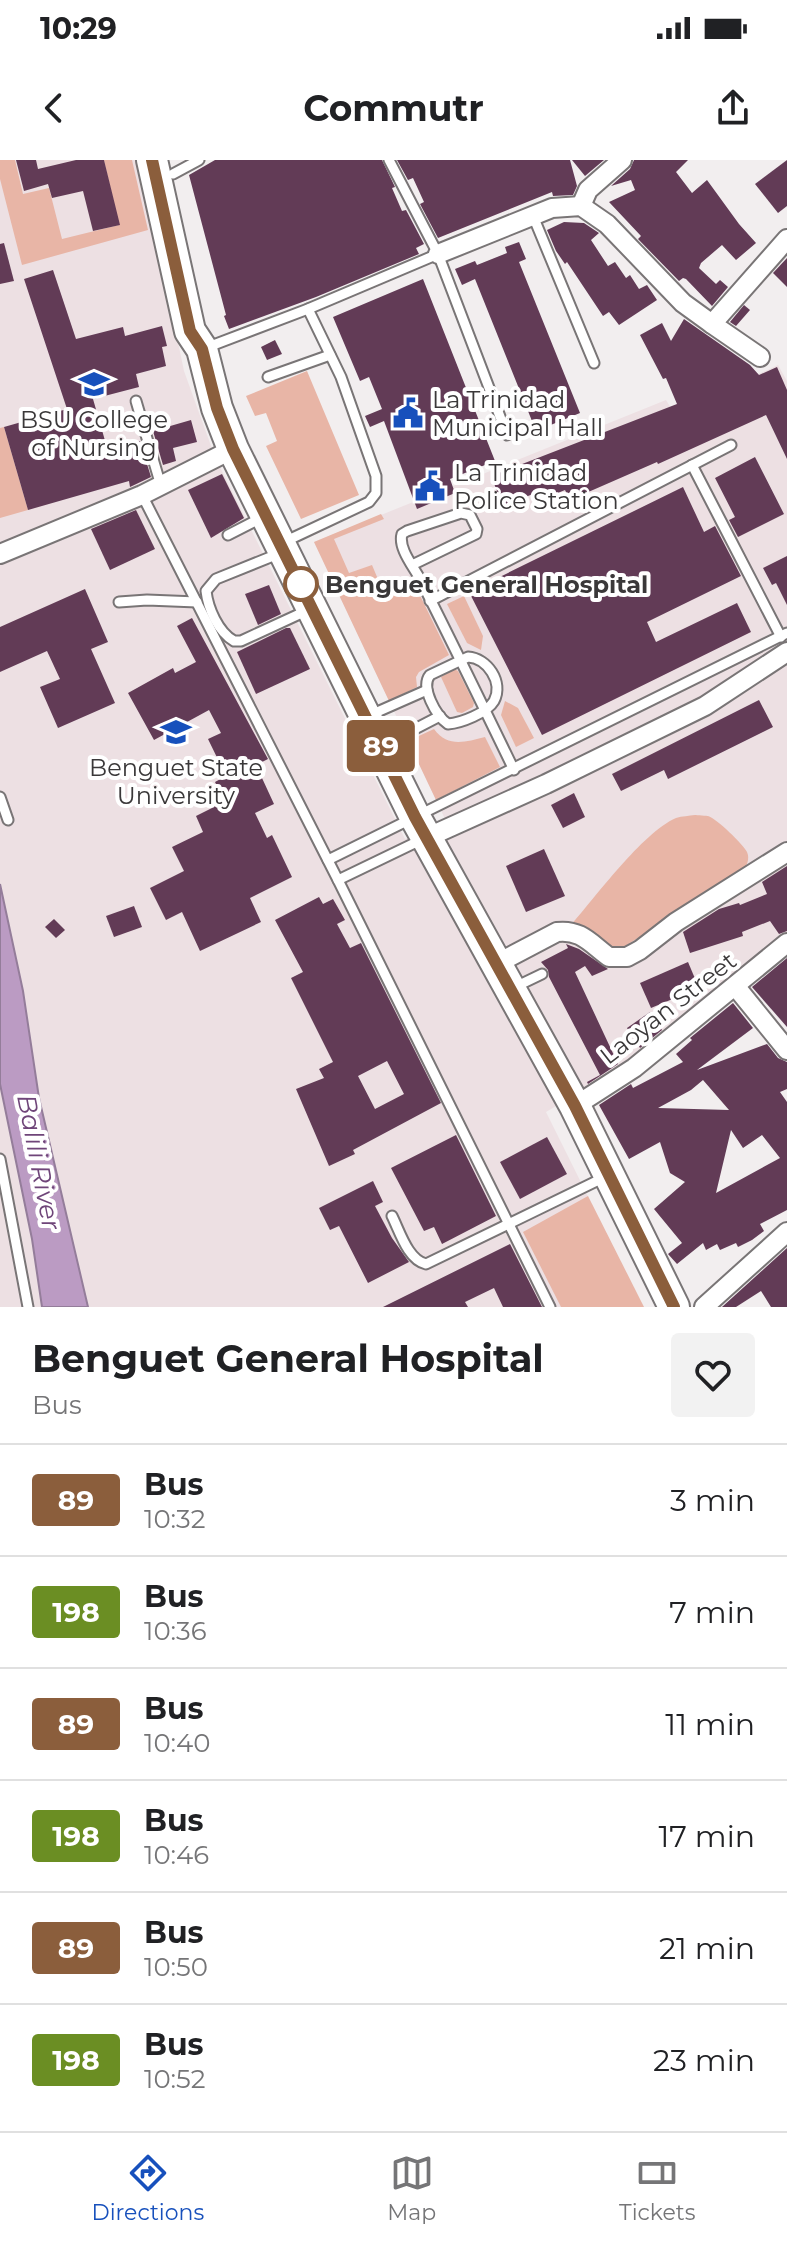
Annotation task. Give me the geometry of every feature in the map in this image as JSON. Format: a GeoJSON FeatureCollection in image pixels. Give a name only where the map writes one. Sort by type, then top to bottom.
{"type":"FeatureCollection","features":[{"type":"Feature","properties":{"kind":"highway"},"geometry":{"type":"LineString","coordinates":[[174,163],[190,331],[202,349],[217,408],[233,449],[421,827],[575,1106],[674,1307]]}},
{"type":"Feature","properties":{"kind":"street"},"geometry":{"type":"LineString","coordinates":[[581,206],[588,190],[622,160]]}},
{"type":"Feature","properties":{"kind":"street"},"geometry":{"type":"LineString","coordinates":[[438,254],[552,208],[581,206],[607,224],[683,303],[760,357]]}},
{"type":"Feature","properties":{"kind":"street"},"geometry":{"type":"LineString","coordinates":[[712,324],[787,239]]}},
{"type":"Feature","properties":{"kind":"street"},"geometry":{"type":"LineString","coordinates":[[0,554],[142,495],[233,449]]}},
{"type":"Feature","properties":{"kind":"street"},"geometry":{"type":"LineString","coordinates":[[421,827],[546,784],[705,706],[785,641]]}},
{"type":"Feature","properties":{"kind":"street"},"geometry":{"type":"LineString","coordinates":[[505,976],[557,932],[567,931],[592,941],[609,957],[627,957],[787,852]]}},
{"type":"Feature","properties":{"kind":"street","name":"Laoyan Street"},"geometry":{"type":"LineString","coordinates":[[575,1106],[634,1068],[787,943]]}},
{"type":"Feature","properties":{"kind":"street"},"geometry":{"type":"LineString","coordinates":[[736,987],[787,1050]]}},
{"type":"Feature","properties":{"kind":"street"},"geometry":{"type":"LineString","coordinates":[[704,1307],[787,1232]]}},
{"type":"Feature","properties":{"kind":"lane"},"geometry":{"type":"LineString","coordinates":[[389,160],[438,254],[507,435]]}},
{"type":"Feature","properties":{"kind":"lane"},"geometry":{"type":"LineString","coordinates":[[533,216],[594,363]]}},
{"type":"Feature","properties":{"kind":"lane"},"geometry":{"type":"LineString","coordinates":[[202,349],[308,309],[438,254]]}},
{"type":"Feature","properties":{"kind":"lane"},"geometry":{"type":"LineString","coordinates":[[308,309],[359,424],[376,476],[376,493],[369,502],[216,579],[206,591],[208,604],[222,630],[234,641],[241,641],[313,608]]}},
{"type":"Feature","properties":{"kind":"lane"},"geometry":{"type":"LineString","coordinates":[[268,377],[330,355]]}},
{"type":"Feature","properties":{"kind":"lane"},"geometry":{"type":"LineString","coordinates":[[136,401],[161,486]]}},
{"type":"Feature","properties":{"kind":"lane"},"geometry":{"type":"LineString","coordinates":[[430,601],[731,445]]}},
{"type":"Feature","properties":{"kind":"lane"},"geometry":{"type":"LineString","coordinates":[[338,880],[514,770],[785,641],[692,465]]}},
{"type":"Feature","properties":{"kind":"lane"},"geometry":{"type":"LineString","coordinates":[[142,495],[550,1307]]}},
{"type":"Feature","properties":{"kind":"lane"},"geometry":{"type":"LineString","coordinates":[[412,565],[476,534],[477,529],[470,515],[461,513],[402,534],[401,542],[412,565],[430,601],[460,659],[514,770]]}},
{"type":"Feature","properties":{"kind":"lane"},"geometry":{"type":"LineString","coordinates":[[228,535],[267,515]]}},
{"type":"Feature","properties":{"kind":"lane"},"geometry":{"type":"LineString","coordinates":[[119,602],[197,602]]}},
{"type":"Feature","properties":{"kind":"lane"},"geometry":{"type":"LineString","coordinates":[[460,659],[480,659],[494,678],[495,699],[485,710],[451,724],[444,722],[440,716],[425,683],[427,677],[460,659]]}},
{"type":"Feature","properties":{"kind":"lane"},"geometry":{"type":"LineString","coordinates":[[367,717],[427,690]]}},
{"type":"Feature","properties":{"kind":"lane"},"geometry":{"type":"LineString","coordinates":[[381,746],[440,716]]}},
{"type":"Feature","properties":{"kind":"lane"},"geometry":{"type":"LineString","coordinates":[[0,797],[8,820]]}},
{"type":"Feature","properties":{"kind":"lane"},"geometry":{"type":"LineString","coordinates":[[328,860],[421,827]]}},
{"type":"Feature","properties":{"kind":"lane"},"geometry":{"type":"LineString","coordinates":[[505,976],[542,974]]}},
{"type":"Feature","properties":{"kind":"lane"},"geometry":{"type":"LineString","coordinates":[[0,1159],[28,1307]]}},
{"type":"Feature","properties":{"kind":"lane"},"geometry":{"type":"LineString","coordinates":[[392,1216],[413,1257],[426,1264],[609,1175]]}},
{"type":"Feature","properties":{"kind":"shaded area","name":"Benguet State University"},"geometry":{"type":"Polygon","coordinates":[[[0,160],[140,160],[184,371],[215,457],[405,839],[445,819],[314,542],[666,400],[674,413],[778,365],[787,381],[787,937],[629,1063],[546,1112],[643,1307],[0,1307],[0,160]]]}},
{"type":"Feature","properties":{"kind":"shaded area"},"geometry":{"type":"Polygon","coordinates":[[[0,160],[15,160],[23,194],[49,188],[62,239],[119,225],[104,160],[132,160],[148,230],[22,265],[0,179],[0,160]]]}},
{"type":"Feature","properties":{"kind":"shaded area"},"geometry":{"type":"Polygon","coordinates":[[[307,371],[359,495],[301,519],[266,446],[277,441],[266,413],[255,416],[246,396],[307,371]]]}},
{"type":"Feature","properties":{"kind":"shaded area"},"geometry":{"type":"Polygon","coordinates":[[[4,427],[28,510],[0,518],[0,428],[4,427]]]}},
{"type":"Feature","properties":{"kind":"shaded area"},"geometry":{"type":"Polygon","coordinates":[[[381,514],[384,519],[334,539],[349,573],[372,565],[380,584],[395,577],[414,583],[449,655],[419,672],[417,687],[389,701],[314,542],[381,514]]]}},
{"type":"Feature","properties":{"kind":"shaded area"},"geometry":{"type":"Polygon","coordinates":[[[464,596],[483,636],[481,650],[467,643],[447,604],[464,596]]]}},
{"type":"Feature","properties":{"kind":"shaded area"},"geometry":{"type":"Polygon","coordinates":[[[454,669],[458,671],[474,703],[473,707],[462,713],[457,712],[441,677],[454,669]]]}},
{"type":"Feature","properties":{"kind":"shaded area"},"geometry":{"type":"Polygon","coordinates":[[[505,701],[518,708],[534,738],[516,747],[501,715],[505,701]]]}},
{"type":"Feature","properties":{"kind":"shaded area"},"geometry":{"type":"Polygon","coordinates":[[[434,729],[451,741],[464,742],[485,737],[500,767],[436,800],[408,741],[434,729]]]}},
{"type":"Feature","properties":{"kind":"shaded area"},"geometry":{"type":"Polygon","coordinates":[[[695,815],[712,818],[740,843],[748,857],[743,871],[619,950],[612,950],[570,926],[649,837],[676,818],[695,815]]]}},
{"type":"Feature","properties":{"kind":"shaded area"},"geometry":{"type":"Polygon","coordinates":[[[588,1196],[644,1307],[561,1307],[523,1232],[588,1196]]]}},
{"type":"Feature","properties":{"kind":"water","name":"Balili River"},"geometry":{"type":"Polygon","coordinates":[[[0,884],[23,991],[39,1098],[88,1307],[42,1307],[32,1239],[0,1084],[0,884]]]}},
{"type":"Feature","properties":{"kind":"building"},"geometry":{"type":"Polygon","coordinates":[[[16,160],[36,160],[38,169],[76,160],[104,160],[120,225],[93,231],[83,191],[52,198],[48,184],[24,191],[16,160]]]}},
{"type":"Feature","properties":{"kind":"building"},"geometry":{"type":"Polygon","coordinates":[[[215,160],[382,160],[402,211],[406,210],[424,244],[416,248],[419,254],[229,329],[189,175],[215,160]]]}},
{"type":"Feature","properties":{"kind":"building"},"geometry":{"type":"Polygon","coordinates":[[[397,160],[570,160],[577,186],[573,195],[553,196],[552,192],[438,238],[420,204],[424,202],[413,178],[408,180],[397,160]]]}},
{"type":"Feature","properties":{"kind":"building"},"geometry":{"type":"Polygon","coordinates":[[[572,160],[604,160],[585,176],[572,160]]]}},
{"type":"Feature","properties":{"kind":"building"},"geometry":{"type":"Polygon","coordinates":[[[634,160],[688,160],[676,172],[692,193],[707,180],[756,243],[736,260],[722,245],[701,263],[699,268],[716,284],[720,280],[728,287],[712,306],[686,279],[679,281],[638,239],[641,236],[609,202],[635,190],[631,180],[611,186],[630,169],[634,160]]]}},
{"type":"Feature","properties":{"kind":"building"},"geometry":{"type":"Polygon","coordinates":[[[787,160],[787,206],[778,213],[755,184],[787,160]]]}},
{"type":"Feature","properties":{"kind":"building"},"geometry":{"type":"Polygon","coordinates":[[[564,222],[584,223],[599,233],[591,240],[608,266],[615,262],[626,278],[630,275],[639,289],[647,285],[657,300],[619,325],[609,312],[603,316],[567,262],[565,264],[556,251],[547,230],[564,222]]]}},
{"type":"Feature","properties":{"kind":"building"},"geometry":{"type":"Polygon","coordinates":[[[519,242],[526,259],[519,262],[580,413],[536,431],[475,279],[462,285],[455,269],[475,261],[477,265],[507,253],[505,247],[519,242]]]}},
{"type":"Feature","properties":{"kind":"building"},"geometry":{"type":"Polygon","coordinates":[[[4,243],[14,281],[0,284],[0,244],[4,243]]]}},
{"type":"Feature","properties":{"kind":"building"},"geometry":{"type":"Polygon","coordinates":[[[787,258],[787,287],[773,273],[787,258]]]}},
{"type":"Feature","properties":{"kind":"building"},"geometry":{"type":"Polygon","coordinates":[[[53,270],[76,339],[123,327],[125,336],[162,326],[167,346],[162,347],[166,366],[136,374],[139,387],[93,399],[108,451],[140,441],[151,477],[130,487],[129,481],[28,510],[4,427],[67,409],[24,279],[53,270]]]}},
{"type":"Feature","properties":{"kind":"building"},"geometry":{"type":"Polygon","coordinates":[[[423,279],[495,461],[450,479],[455,493],[417,509],[384,421],[370,427],[365,416],[382,409],[369,377],[360,381],[333,317],[423,279]]]}},
{"type":"Feature","properties":{"kind":"building"},"geometry":{"type":"Polygon","coordinates":[[[744,305],[750,310],[736,326],[730,322],[744,305]]]}},
{"type":"Feature","properties":{"kind":"building"},"geometry":{"type":"Polygon","coordinates":[[[684,319],[750,365],[759,375],[777,367],[787,390],[787,459],[766,415],[570,500],[565,490],[541,500],[538,492],[503,506],[491,476],[677,404],[666,378],[663,379],[640,335],[662,323],[671,341],[684,319]]]}},
{"type":"Feature","properties":{"kind":"building"},"geometry":{"type":"Polygon","coordinates":[[[275,340],[282,354],[267,360],[261,347],[275,340]]]}},
{"type":"Feature","properties":{"kind":"building"},"geometry":{"type":"Polygon","coordinates":[[[191,420],[197,442],[173,448],[176,461],[163,465],[153,431],[191,420]]]}},
{"type":"Feature","properties":{"kind":"building"},"geometry":{"type":"Polygon","coordinates":[[[755,457],[784,514],[738,537],[729,520],[735,517],[715,478],[755,457]]]}},
{"type":"Feature","properties":{"kind":"building"},"geometry":{"type":"Polygon","coordinates":[[[222,474],[244,518],[211,538],[188,490],[222,474]]]}},
{"type":"Feature","properties":{"kind":"building","name":"Benguet General Hospital"},"geometry":{"type":"Polygon","coordinates":[[[683,487],[704,532],[715,526],[741,576],[647,622],[656,642],[737,603],[751,632],[542,735],[469,592],[683,487]]]}},
{"type":"Feature","properties":{"kind":"building"},"geometry":{"type":"Polygon","coordinates":[[[136,510],[155,549],[110,570],[91,529],[136,510]]]}},
{"type":"Feature","properties":{"kind":"building"},"geometry":{"type":"Polygon","coordinates":[[[787,556],[787,605],[776,583],[772,585],[763,568],[787,556]]]}},
{"type":"Feature","properties":{"kind":"building"},"geometry":{"type":"Polygon","coordinates":[[[269,585],[281,614],[258,625],[245,594],[269,585]]]}},
{"type":"Feature","properties":{"kind":"building"},"geometry":{"type":"Polygon","coordinates":[[[85,589],[108,642],[91,649],[115,703],[58,728],[40,687],[60,679],[47,651],[0,672],[0,627],[85,589]]]}},
{"type":"Feature","properties":{"kind":"building"},"geometry":{"type":"Polygon","coordinates":[[[192,618],[268,759],[256,765],[274,804],[255,813],[267,838],[272,835],[292,877],[250,898],[261,922],[200,951],[182,912],[166,920],[150,888],[184,871],[172,847],[203,832],[196,816],[212,808],[208,800],[221,794],[215,782],[226,776],[208,739],[221,733],[209,710],[154,740],[128,693],[173,668],[175,673],[196,662],[177,626],[192,618]]]}},
{"type":"Feature","properties":{"kind":"building"},"geometry":{"type":"Polygon","coordinates":[[[290,628],[310,669],[256,694],[237,652],[290,628]]]}},
{"type":"Feature","properties":{"kind":"building"},"geometry":{"type":"Polygon","coordinates":[[[759,700],[773,727],[668,779],[664,770],[621,791],[612,774],[759,700]]]}},
{"type":"Feature","properties":{"kind":"building"},"geometry":{"type":"Polygon","coordinates":[[[574,793],[585,817],[563,828],[551,805],[574,793]]]}},
{"type":"Feature","properties":{"kind":"building"},"geometry":{"type":"Polygon","coordinates":[[[544,849],[565,896],[526,912],[506,866],[544,849]]]}},
{"type":"Feature","properties":{"kind":"building"},"geometry":{"type":"Polygon","coordinates":[[[787,866],[787,931],[779,934],[770,921],[742,932],[743,936],[690,953],[683,932],[719,909],[740,905],[767,894],[762,882],[787,866]]]}},
{"type":"Feature","properties":{"kind":"building"},"geometry":{"type":"Polygon","coordinates":[[[319,897],[323,904],[333,899],[345,920],[337,924],[350,948],[361,943],[441,1103],[329,1166],[296,1089],[324,1078],[319,1069],[333,1062],[291,978],[303,972],[275,920],[319,897]],[[387,1061],[358,1076],[375,1109],[404,1094],[387,1061]]]}},
{"type":"Feature","properties":{"kind":"building"},"geometry":{"type":"Polygon","coordinates":[[[134,906],[142,927],[114,937],[106,916],[134,906]]]}},
{"type":"Feature","properties":{"kind":"building"},"geometry":{"type":"Polygon","coordinates":[[[54,919],[65,930],[56,938],[45,927],[54,919]]]}},
{"type":"Feature","properties":{"kind":"building"},"geometry":{"type":"Polygon","coordinates":[[[566,944],[608,969],[592,976],[585,966],[575,972],[618,1064],[588,1084],[600,1075],[548,970],[541,962],[568,948],[566,944]]]}},
{"type":"Feature","properties":{"kind":"building"},"geometry":{"type":"Polygon","coordinates":[[[787,958],[787,1027],[752,987],[787,958]]]}},
{"type":"Feature","properties":{"kind":"building"},"geometry":{"type":"Polygon","coordinates":[[[688,962],[699,988],[651,1008],[640,983],[688,962]]]}},
{"type":"Feature","properties":{"kind":"building"},"geometry":{"type":"Polygon","coordinates":[[[733,1003],[753,1028],[697,1070],[767,1044],[778,1058],[787,1062],[787,1089],[780,1092],[787,1102],[787,1210],[760,1224],[764,1231],[738,1247],[736,1243],[720,1250],[717,1244],[706,1250],[703,1243],[677,1264],[668,1254],[682,1243],[654,1209],[685,1182],[670,1173],[660,1142],[629,1159],[599,1105],[631,1084],[633,1088],[683,1062],[676,1054],[692,1040],[690,1038],[733,1003]],[[703,1080],[691,1090],[658,1108],[729,1110],[703,1080]],[[731,1130],[716,1193],[780,1158],[762,1135],[743,1148],[731,1130]]]}},
{"type":"Feature","properties":{"kind":"building"},"geometry":{"type":"Polygon","coordinates":[[[650,1012],[662,1030],[640,1048],[627,1028],[650,1012]]]}},
{"type":"Feature","properties":{"kind":"building"},"geometry":{"type":"Polygon","coordinates":[[[456,1135],[496,1216],[442,1244],[434,1227],[424,1231],[391,1168],[456,1135]]]}},
{"type":"Feature","properties":{"kind":"building"},"geometry":{"type":"Polygon","coordinates":[[[547,1137],[567,1174],[520,1199],[500,1162],[547,1137]]]}},
{"type":"Feature","properties":{"kind":"building"},"geometry":{"type":"Polygon","coordinates":[[[373,1181],[383,1202],[375,1206],[409,1262],[368,1283],[339,1226],[330,1230],[319,1208],[373,1181]]]}},
{"type":"Feature","properties":{"kind":"building"},"geometry":{"type":"Polygon","coordinates":[[[510,1244],[542,1307],[503,1307],[494,1288],[465,1302],[468,1307],[383,1307],[510,1244]]]}},
{"type":"Feature","properties":{"kind":"building"},"geometry":{"type":"Polygon","coordinates":[[[787,1248],[787,1307],[771,1307],[761,1291],[736,1307],[722,1307],[787,1248]]]}},
{"type":"Feature","properties":{"kind":"bus line","name":"89"},"geometry":{"type":"LineString","coordinates":[[152,160],[190,331],[202,349],[217,408],[233,449],[415,817],[575,1106],[674,1307]]}},
{"type":"Feature","properties":{"kind":"place","name":"BSU College of Nursing"},"geometry":{"type":"Point","coordinates":[94,384]}},
{"type":"Feature","properties":{"kind":"place","name":"La Trinidad Municipal Hall"},"geometry":{"type":"Point","coordinates":[408,413]}},
{"type":"Feature","properties":{"kind":"place","name":"La Trinidad Police Station"},"geometry":{"type":"Point","coordinates":[430,486]}},
{"type":"Feature","properties":{"kind":"place","name":"Benguet General Hospital"},"geometry":{"type":"Point","coordinates":[301,584]}},
{"type":"Feature","properties":{"kind":"place","name":"Benguet State University"},"geometry":{"type":"Point","coordinates":[176,732]}}]}
